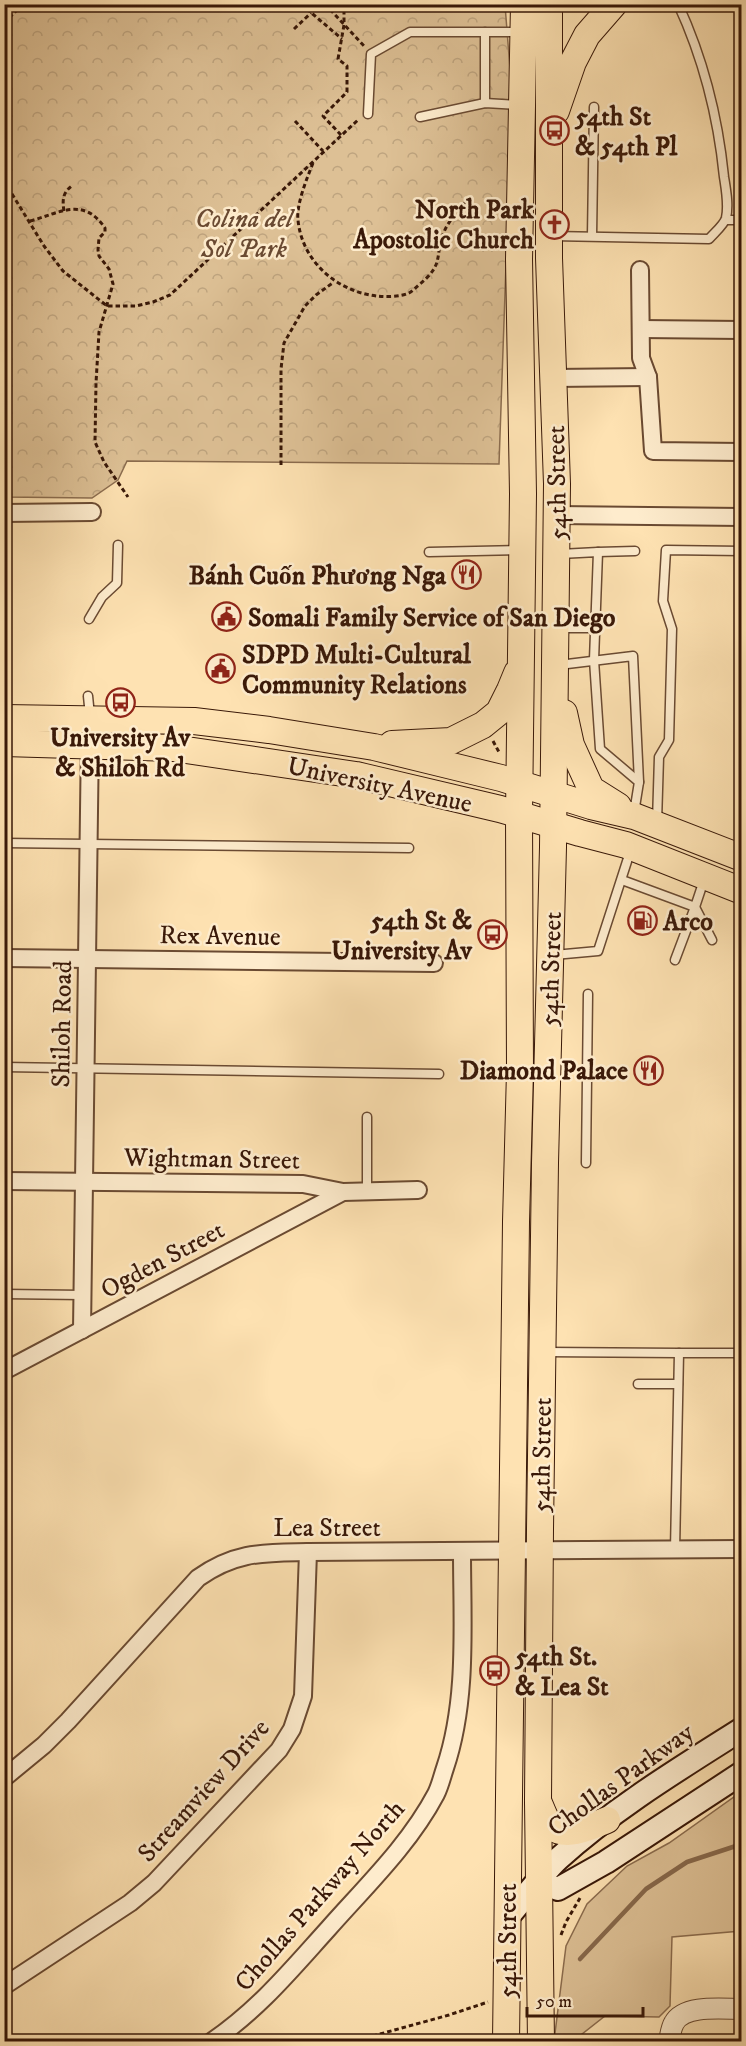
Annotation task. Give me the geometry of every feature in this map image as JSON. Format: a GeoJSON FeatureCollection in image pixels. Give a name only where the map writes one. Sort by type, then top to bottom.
{"type":"FeatureCollection","features":[{"type":"Feature","properties":{"kind":"main road"},"geometry":{"type":"LineString","coordinates":[[511,4],[522,105]]}},
{"type":"Feature","properties":{"kind":"main road","name":"54th Street"},"geometry":{"type":"LineString","coordinates":[[506,2042],[519,1109],[522,550],[519,259],[524,4]]}},
{"type":"Feature","properties":{"kind":"main road","name":"54th Street"},"geometry":{"type":"LineString","coordinates":[[541,2042],[538,1801],[542,1352],[554,795],[557,515],[549,236],[549,4]]}},
{"type":"Feature","properties":{"kind":"main road"},"geometry":{"type":"LineString","coordinates":[[548,134],[573,62],[587,35],[614,4]]}},
{"type":"Feature","properties":{"kind":"main road"},"geometry":{"type":"LineString","coordinates":[[374,747],[394,743],[451,741],[483,725],[499,712],[521,662]]}},
{"type":"Feature","properties":{"kind":"main road"},"geometry":{"type":"LineString","coordinates":[[556,666],[571,745],[591,789],[646,821]]}},
{"type":"Feature","properties":{"kind":"main road","name":"University Avenue"},"geometry":{"type":"LineString","coordinates":[[4,718],[89,708],[269,730],[374,747],[519,784],[646,821],[741,858]]}},
{"type":"Feature","properties":{"kind":"main road","name":"University Avenue"},"geometry":{"type":"LineString","coordinates":[[4,742],[173,748],[357,775],[519,815],[632,847],[741,891]]}},
{"type":"Feature","properties":{"kind":"main road"},"geometry":{"type":"LineString","coordinates":[[519,1109],[532,1152],[545,1163]]}},
{"type":"Feature","properties":{"kind":"main road","name":"Chollas Parkway"},"geometry":{"type":"LineString","coordinates":[[507,1918],[557,1860],[607,1820],[671,1774],[741,1729]]}},
{"type":"Feature","properties":{"kind":"main road"},"geometry":{"type":"LineString","coordinates":[[538,1882],[558,1889],[606,1862],[741,1773]]}},
{"type":"Feature","properties":{"kind":"main road"},"geometry":{"type":"LineString","coordinates":[[538,1801],[546,1819],[552,1827],[558,1829],[583,1830],[607,1820]]}},
{"type":"Feature","properties":{"kind":"street"},"geometry":{"type":"LineString","coordinates":[[640,270],[641,358],[648,377],[653,451],[741,452]]}},
{"type":"Feature","properties":{"kind":"street"},"geometry":{"type":"LineString","coordinates":[[640,329],[741,330]]}},
{"type":"Feature","properties":{"kind":"street"},"geometry":{"type":"LineString","coordinates":[[554,378],[648,377]]}},
{"type":"Feature","properties":{"kind":"street"},"geometry":{"type":"LineString","coordinates":[[4,513],[92,512]]}},
{"type":"Feature","properties":{"kind":"street"},"geometry":{"type":"LineString","coordinates":[[557,515],[741,517]]}},
{"type":"Feature","properties":{"kind":"street","name":"Shiloh Road"},"geometry":{"type":"LineString","coordinates":[[82,1330],[89,708]]}},
{"type":"Feature","properties":{"kind":"street","name":"Rex Avenue"},"geometry":{"type":"LineString","coordinates":[[4,958],[434,963]]}},
{"type":"Feature","properties":{"kind":"street","name":"Wightman Street"},"geometry":{"type":"LineString","coordinates":[[4,1181],[303,1184],[343,1192],[418,1190]]}},
{"type":"Feature","properties":{"kind":"street","name":"Ogden Street"},"geometry":{"type":"LineString","coordinates":[[4,1371],[343,1192]]}},
{"type":"Feature","properties":{"kind":"street","name":"Lea Street"},"geometry":{"type":"LineString","coordinates":[[4,1778],[36,1753],[68,1721],[198,1578],[221,1564],[244,1556],[256,1553],[308,1552],[741,1549]]}},
{"type":"Feature","properties":{"kind":"street","name":"Streamview Drive"},"geometry":{"type":"LineString","coordinates":[[4,1986],[130,1903],[154,1883],[279,1750],[292,1729],[303,1696],[308,1552]]}},
{"type":"Feature","properties":{"kind":"street","name":"Chollas Parkway North"},"geometry":{"type":"LineString","coordinates":[[211,2042],[239,2023],[273,1991],[412,1832],[437,1792],[451,1751],[459,1707],[462,1664],[462,1552]]}},
{"type":"Feature","properties":{"kind":"street"},"geometry":{"type":"LineString","coordinates":[[671,2032],[682,2014],[700,2009],[741,2009]]}},
{"type":"Feature","properties":{"kind":"lane"},"geometry":{"type":"LineString","coordinates":[[549,236],[709,239],[726,220],[727,204],[722,154],[713,104],[688,26],[678,4]]}},
{"type":"Feature","properties":{"kind":"lane"},"geometry":{"type":"LineString","coordinates":[[368,114],[371,54],[410,32],[513,32]]}},
{"type":"Feature","properties":{"kind":"lane"},"geometry":{"type":"LineString","coordinates":[[485,32],[485,103]]}},
{"type":"Feature","properties":{"kind":"lane"},"geometry":{"type":"LineString","coordinates":[[420,117],[485,103],[522,105]]}},
{"type":"Feature","properties":{"kind":"lane"},"geometry":{"type":"LineString","coordinates":[[592,236],[594,106]]}},
{"type":"Feature","properties":{"kind":"lane"},"geometry":{"type":"LineString","coordinates":[[726,220],[741,220]]}},
{"type":"Feature","properties":{"kind":"lane"},"geometry":{"type":"LineString","coordinates":[[89,619],[102,597],[117,583],[118,544]]}},
{"type":"Feature","properties":{"kind":"lane"},"geometry":{"type":"LineString","coordinates":[[429,552],[522,550]]}},
{"type":"Feature","properties":{"kind":"lane"},"geometry":{"type":"LineString","coordinates":[[646,821],[659,757],[669,740],[672,629],[663,601],[666,550],[741,551]]}},
{"type":"Feature","properties":{"kind":"lane"},"geometry":{"type":"LineString","coordinates":[[556,554],[635,551]]}},
{"type":"Feature","properties":{"kind":"lane"},"geometry":{"type":"LineString","coordinates":[[598,552],[594,660],[600,749],[639,782]]}},
{"type":"Feature","properties":{"kind":"lane"},"geometry":{"type":"LineString","coordinates":[[556,628],[595,628]]}},
{"type":"Feature","properties":{"kind":"lane"},"geometry":{"type":"LineString","coordinates":[[556,666],[633,656],[639,782],[646,821]]}},
{"type":"Feature","properties":{"kind":"lane"},"geometry":{"type":"LineString","coordinates":[[4,843],[409,848]]}},
{"type":"Feature","properties":{"kind":"lane"},"geometry":{"type":"LineString","coordinates":[[550,955],[598,951],[632,847]]}},
{"type":"Feature","properties":{"kind":"lane"},"geometry":{"type":"LineString","coordinates":[[675,960],[705,876]]}},
{"type":"Feature","properties":{"kind":"lane"},"geometry":{"type":"LineString","coordinates":[[622,880],[695,908],[711,940]]}},
{"type":"Feature","properties":{"kind":"lane"},"geometry":{"type":"LineString","coordinates":[[586,1164],[588,994]]}},
{"type":"Feature","properties":{"kind":"lane"},"geometry":{"type":"LineString","coordinates":[[4,1067],[439,1074]]}},
{"type":"Feature","properties":{"kind":"lane"},"geometry":{"type":"LineString","coordinates":[[367,1117],[368,1191]]}},
{"type":"Feature","properties":{"kind":"lane"},"geometry":{"type":"LineString","coordinates":[[4,1294],[83,1295]]}},
{"type":"Feature","properties":{"kind":"lane"},"geometry":{"type":"LineString","coordinates":[[542,1352],[741,1353]]}},
{"type":"Feature","properties":{"kind":"lane"},"geometry":{"type":"LineString","coordinates":[[675,1550],[679,1353]]}},
{"type":"Feature","properties":{"kind":"lane"},"geometry":{"type":"LineString","coordinates":[[638,1384],[678,1384]]}},
{"type":"Feature","properties":{"kind":"path"},"geometry":{"type":"LineString","coordinates":[[4,23],[23,4]]}},
{"type":"Feature","properties":{"kind":"path"},"geometry":{"type":"LineString","coordinates":[[301,4],[342,39]]}},
{"type":"Feature","properties":{"kind":"path"},"geometry":{"type":"LineString","coordinates":[[325,4],[371,54]]}},
{"type":"Feature","properties":{"kind":"path"},"geometry":{"type":"LineString","coordinates":[[340,135],[323,116],[347,92],[347,66],[338,59],[344,25],[344,4]]}},
{"type":"Feature","properties":{"kind":"path"},"geometry":{"type":"LineString","coordinates":[[294,30],[311,13]]}},
{"type":"Feature","properties":{"kind":"path"},"geometry":{"type":"LineString","coordinates":[[4,181],[44,246],[63,271],[107,306],[136,306],[170,295],[357,120]]}},
{"type":"Feature","properties":{"kind":"path"},"geometry":{"type":"LineString","coordinates":[[295,121],[323,151]]}},
{"type":"Feature","properties":{"kind":"path"},"geometry":{"type":"LineString","coordinates":[[314,160],[297,218],[301,240],[310,256],[334,282],[366,295],[394,297],[408,293],[429,277],[436,267],[444,232],[471,195]]}},
{"type":"Feature","properties":{"kind":"path"},"geometry":{"type":"LineString","coordinates":[[64,211],[62,199],[66,190],[73,185]]}},
{"type":"Feature","properties":{"kind":"path"},"geometry":{"type":"LineString","coordinates":[[29,221],[81,208],[89,212],[105,228],[97,245],[99,256],[109,269],[113,284],[98,344],[95,442],[104,462],[128,497]]}},
{"type":"Feature","properties":{"kind":"path"},"geometry":{"type":"LineString","coordinates":[[281,465],[281,369],[284,343],[305,306],[334,282]]}},
{"type":"Feature","properties":{"kind":"path"},"geometry":{"type":"LineString","coordinates":[[489,731],[503,761]]}},
{"type":"Feature","properties":{"kind":"path"},"geometry":{"type":"LineString","coordinates":[[559,1940],[566,1922],[581,1897]]}},
{"type":"Feature","properties":{"kind":"path"},"geometry":{"type":"LineString","coordinates":[[351,2042],[508,1996]]}},
{"type":"Feature","properties":{"kind":"green space","name":"Colina del Sol Park"},"geometry":{"type":"Polygon","coordinates":[[[4,5],[505,5],[512,94],[499,464],[127,461],[118,480],[92,498],[5,497],[4,5]]]}},
{"type":"Feature","properties":{"kind":"green space"},"geometry":{"type":"Polygon","coordinates":[[[741,1792],[741,1931],[672,1937],[670,2006],[659,2017],[605,2016],[577,2038],[577,2041],[554,2041],[566,1946],[587,1904],[627,1866],[669,1843],[741,1792]]]}},
{"type":"Feature","properties":{"kind":"waterway"},"geometry":{"type":"LineString","coordinates":[[580,1959],[646,1889],[687,1862],[742,1844]]}},
{"type":"Feature","properties":{"kind":"place","name":"54th St & 54th Pl"},"geometry":{"type":"Point","coordinates":[554,131]}},
{"type":"Feature","properties":{"kind":"place","name":"North Park Apostolic Church"},"geometry":{"type":"Point","coordinates":[555,224]}},
{"type":"Feature","properties":{"kind":"place","name":"Bánh Cuốn Phương Nga"},"geometry":{"type":"Point","coordinates":[467,575]}},
{"type":"Feature","properties":{"kind":"place","name":"Somali Family Service of San Diego"},"geometry":{"type":"Point","coordinates":[227,617]}},
{"type":"Feature","properties":{"kind":"place","name":"SDPD Multi-Cultural Community Relations"},"geometry":{"type":"Point","coordinates":[221,669]}},
{"type":"Feature","properties":{"kind":"place","name":"University Av & Shiloh Rd"},"geometry":{"type":"Point","coordinates":[120,703]}},
{"type":"Feature","properties":{"kind":"place","name":"Arco"},"geometry":{"type":"Point","coordinates":[642,921]}},
{"type":"Feature","properties":{"kind":"place","name":"54th St & University Av"},"geometry":{"type":"Point","coordinates":[493,935]}},
{"type":"Feature","properties":{"kind":"place","name":"Diamond Palace"},"geometry":{"type":"Point","coordinates":[649,1070]}},
{"type":"Feature","properties":{"kind":"place","name":"54th St. & Lea St"},"geometry":{"type":"Point","coordinates":[494,1671]}}]}
